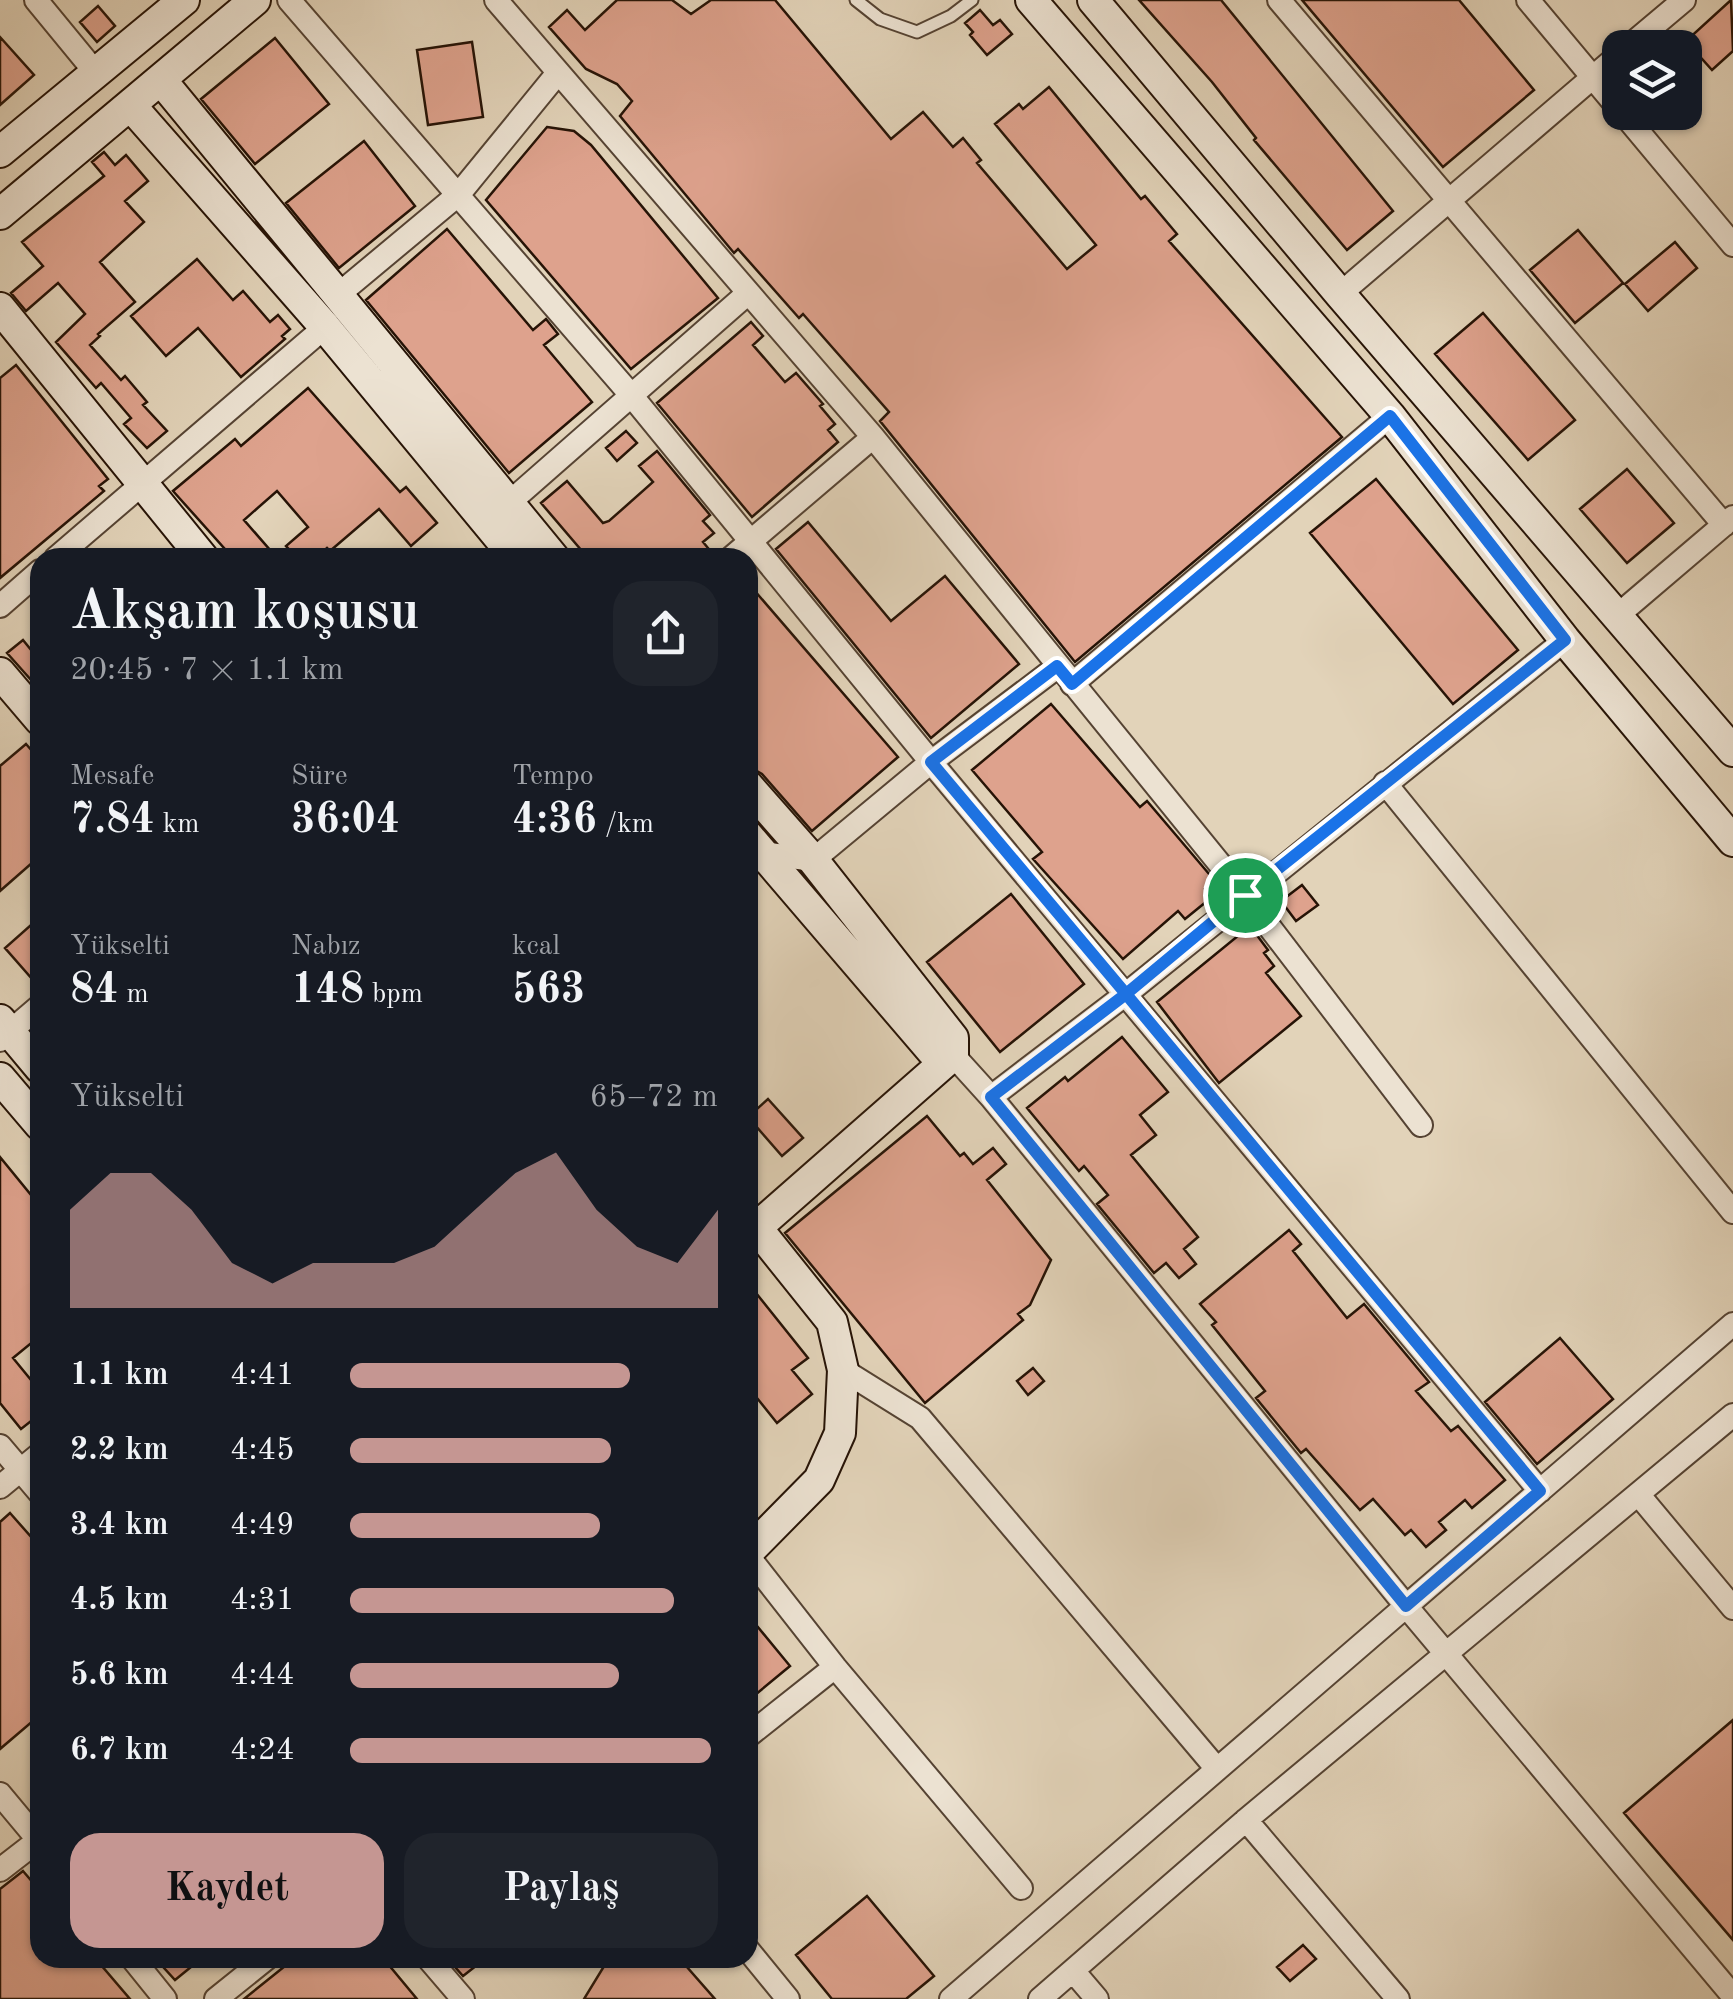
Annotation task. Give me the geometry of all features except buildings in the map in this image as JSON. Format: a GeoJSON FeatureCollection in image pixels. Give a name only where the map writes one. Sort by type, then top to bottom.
{"type":"FeatureCollection","features":[{"type":"Feature","properties":{"kind":"street"},"geometry":{"type":"LineString","coordinates":[[0,152],[184,0]]}},
{"type":"Feature","properties":{"kind":"street"},"geometry":{"type":"LineString","coordinates":[[0,214],[255,0]]}},
{"type":"Feature","properties":{"kind":"street"},"geometry":{"type":"LineString","coordinates":[[289,0],[460,194],[757,548]]}},
{"type":"Feature","properties":{"kind":"street"},"geometry":{"type":"LineString","coordinates":[[496,0],[872,438],[1245,895],[1421,1125]]}},
{"type":"Feature","properties":{"kind":"street"},"geometry":{"type":"LineString","coordinates":[[1031,0],[1390,416],[1565,640],[1733,841]]}},
{"type":"Feature","properties":{"kind":"street"},"geometry":{"type":"LineString","coordinates":[[1093,0],[1733,751]]}},
{"type":"Feature","properties":{"kind":"street"},"geometry":{"type":"LineString","coordinates":[[1279,0],[1728,521],[1618,615]]}},
{"type":"Feature","properties":{"kind":"street"},"geometry":{"type":"LineString","coordinates":[[1528,0],[1602,89]]}},
{"type":"Feature","properties":{"kind":"street"},"geometry":{"type":"LineString","coordinates":[[1648,30],[1684,0]]}},
{"type":"Feature","properties":{"kind":"street"},"geometry":{"type":"LineString","coordinates":[[38,1],[96,74]]}},
{"type":"Feature","properties":{"kind":"street"},"geometry":{"type":"LineString","coordinates":[[1340,294],[1602,69]]}},
{"type":"Feature","properties":{"kind":"street"},"geometry":{"type":"LineString","coordinates":[[339,294],[460,194],[557,74]]}},
{"type":"Feature","properties":{"kind":"street"},"geometry":{"type":"LineString","coordinates":[[162,80],[546,548]]}},
{"type":"Feature","properties":{"kind":"street"},"geometry":{"type":"LineString","coordinates":[[131,106],[325,327],[508,548]]}},
{"type":"Feature","properties":{"kind":"street"},"geometry":{"type":"LineString","coordinates":[[1637,130],[1733,245]]}},
{"type":"Feature","properties":{"kind":"street"},"geometry":{"type":"LineString","coordinates":[[510,502],[747,294]]}},
{"type":"Feature","properties":{"kind":"street"},"geometry":{"type":"LineString","coordinates":[[0,308],[195,548]]}},
{"type":"Feature","properties":{"kind":"street"},"geometry":{"type":"LineString","coordinates":[[67,548],[325,327]]}},
{"type":"Feature","properties":{"kind":"street"},"geometry":{"type":"LineString","coordinates":[[758,853],[813,860],[931,762],[1064,675],[1390,416]]}},
{"type":"Feature","properties":{"kind":"street"},"geometry":{"type":"LineString","coordinates":[[742,548],[872,438]]}},
{"type":"Feature","properties":{"kind":"street"},"geometry":{"type":"LineString","coordinates":[[758,549],[931,762],[1540,1491]]}},
{"type":"Feature","properties":{"kind":"street"},"geometry":{"type":"LineString","coordinates":[[0,606],[30,580]]}},
{"type":"Feature","properties":{"kind":"street"},"geometry":{"type":"LineString","coordinates":[[991,1097],[1126,994],[1565,640]]}},
{"type":"Feature","properties":{"kind":"street"},"geometry":{"type":"LineString","coordinates":[[0,674],[30,708]]}},
{"type":"Feature","properties":{"kind":"street"},"geometry":{"type":"LineString","coordinates":[[1385,782],[1733,1212]]}},
{"type":"Feature","properties":{"kind":"street"},"geometry":{"type":"LineString","coordinates":[[758,797],[813,860],[954,1038],[953,1055],[758,1220]]}},
{"type":"Feature","properties":{"kind":"street"},"geometry":{"type":"LineString","coordinates":[[758,859],[932,1050],[953,1055],[991,1097],[1445,1654],[1733,1996]]}},
{"type":"Feature","properties":{"kind":"street"},"geometry":{"type":"LineString","coordinates":[[30,1013],[3,1031],[30,1058]]}},
{"type":"Feature","properties":{"kind":"street"},"geometry":{"type":"LineString","coordinates":[[0,1078],[30,1113]]}},
{"type":"Feature","properties":{"kind":"street"},"geometry":{"type":"LineString","coordinates":[[758,1236],[832,1322],[844,1370],[840,1433],[820,1480],[758,1544]]}},
{"type":"Feature","properties":{"kind":"street"},"geometry":{"type":"LineString","coordinates":[[951,1999],[1733,1324]]}},
{"type":"Feature","properties":{"kind":"street"},"geometry":{"type":"LineString","coordinates":[[844,1370],[920,1418],[1217,1770]]}},
{"type":"Feature","properties":{"kind":"street"},"geometry":{"type":"LineString","coordinates":[[1040,1999],[1246,1820],[1733,1415]]}},
{"type":"Feature","properties":{"kind":"street"},"geometry":{"type":"LineString","coordinates":[[0,1446],[30,1482]]}},
{"type":"Feature","properties":{"kind":"street"},"geometry":{"type":"LineString","coordinates":[[0,1486],[30,1462]]}},
{"type":"Feature","properties":{"kind":"street"},"geometry":{"type":"LineString","coordinates":[[1638,1494],[1733,1608]]}},
{"type":"Feature","properties":{"kind":"street"},"geometry":{"type":"LineString","coordinates":[[758,1567],[835,1667],[1021,1888]]}},
{"type":"Feature","properties":{"kind":"street"},"geometry":{"type":"LineString","coordinates":[[758,1728],[835,1667]]}},
{"type":"Feature","properties":{"kind":"street"},"geometry":{"type":"LineString","coordinates":[[0,1794],[30,1828]]}},
{"type":"Feature","properties":{"kind":"street"},"geometry":{"type":"LineString","coordinates":[[1246,1820],[1398,1999]]}},
{"type":"Feature","properties":{"kind":"street"},"geometry":{"type":"LineString","coordinates":[[0,1870],[30,1848]]}},
{"type":"Feature","properties":{"kind":"street"},"geometry":{"type":"LineString","coordinates":[[758,1962],[788,1999]]}},
{"type":"Feature","properties":{"kind":"street"},"geometry":{"type":"LineString","coordinates":[[140,1968],[166,1999]]}},
{"type":"Feature","properties":{"kind":"street"},"geometry":{"type":"LineString","coordinates":[[216,1999],[255,1968]]}},
{"type":"Feature","properties":{"kind":"street"},"geometry":{"type":"LineString","coordinates":[[437,1968],[463,1999]]}},
{"type":"Feature","properties":{"kind":"street"},"geometry":{"type":"LineString","coordinates":[[1074,1972],[1097,1999]]}},
{"type":"Feature","properties":{"kind":"lane"},"geometry":{"type":"LineString","coordinates":[[856,0],[880,20],[918,32],[951,16],[972,0]]}},
{"type":"Feature","properties":{"kind":"route"},"geometry":{"type":"LineString","coordinates":[[1245,895],[1126,994],[1540,1491],[1406,1606],[991,1097],[1126,994],[931,762],[1057,666],[1072,684],[1390,416],[1565,640],[1245,895]]}}]}
